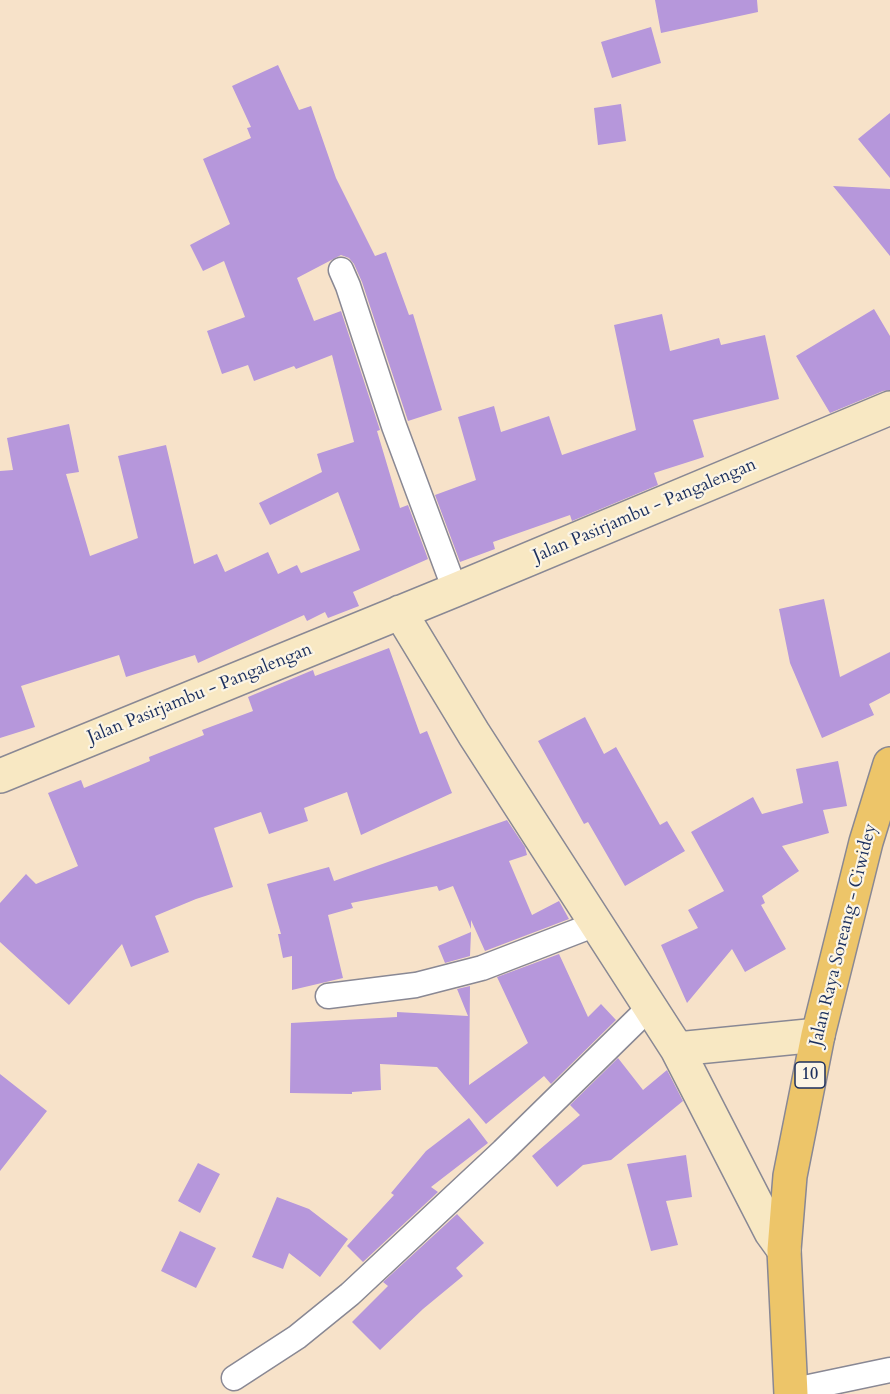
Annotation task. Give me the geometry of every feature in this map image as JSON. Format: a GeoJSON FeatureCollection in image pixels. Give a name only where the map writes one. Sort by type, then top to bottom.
{"type":"FeatureCollection","features":[{"type":"Feature","properties":{"kind":"highway","name":"Jalan Raya Soreang - Ciwidey"},"geometry":{"type":"LineString","coordinates":[[790,1393],[784,1250],[790,1176],[818,1035],[866,842],[890,764]]}},
{"type":"Feature","properties":{"kind":"main road","name":"Jalan Pasirjambu - Pangalengan"},"geometry":{"type":"LineString","coordinates":[[0,776],[455,590],[890,408]]}},
{"type":"Feature","properties":{"kind":"main road"},"geometry":{"type":"LineString","coordinates":[[400,612],[474,734],[677,1049],[765,1222],[784,1250]]}},
{"type":"Feature","properties":{"kind":"main road"},"geometry":{"type":"LineString","coordinates":[[677,1049],[818,1035]]}},
{"type":"Feature","properties":{"kind":"street"},"geometry":{"type":"LineString","coordinates":[[341,270],[394,426],[455,590]]}},
{"type":"Feature","properties":{"kind":"street"},"geometry":{"type":"LineString","coordinates":[[328,996],[416,985],[482,968],[596,924]]}},
{"type":"Feature","properties":{"kind":"street"},"geometry":{"type":"LineString","coordinates":[[234,1378],[297,1337],[350,1294],[503,1151],[650,1007]]}},
{"type":"Feature","properties":{"kind":"street"},"geometry":{"type":"LineString","coordinates":[[790,1393],[890,1370]]}},
{"type":"Feature","properties":{"kind":"building"},"geometry":{"type":"Polygon","coordinates":[[[655,0],[757,0],[758,12],[661,33],[655,0]]]}},
{"type":"Feature","properties":{"kind":"building"},"geometry":{"type":"Polygon","coordinates":[[[651,27],[661,63],[612,78],[601,42],[651,27]]]}},
{"type":"Feature","properties":{"kind":"building"},"geometry":{"type":"Polygon","coordinates":[[[278,65],[299,110],[311,106],[336,178],[375,256],[386,252],[409,315],[413,314],[442,410],[408,421],[354,264],[349,258],[341,255],[297,278],[314,321],[341,311],[380,430],[377,431],[400,508],[408,505],[428,559],[353,592],[359,606],[328,618],[325,612],[307,621],[304,615],[198,663],[195,655],[126,677],[119,655],[21,686],[35,727],[0,738],[0,471],[13,470],[7,438],[69,424],[79,472],[66,474],[90,556],[138,538],[118,456],[166,445],[194,564],[217,554],[225,572],[268,552],[278,574],[297,565],[301,573],[360,550],[338,492],[270,525],[259,503],[322,472],[317,454],[354,442],[332,355],[296,369],[294,366],[254,381],[248,365],[222,374],[207,331],[245,317],[224,261],[203,271],[190,245],[230,224],[203,159],[251,138],[247,128],[251,127],[232,86],[278,65]]]}},
{"type":"Feature","properties":{"kind":"building"},"geometry":{"type":"Polygon","coordinates":[[[621,104],[626,141],[598,145],[594,108],[621,104]]]}},
{"type":"Feature","properties":{"kind":"building"},"geometry":{"type":"Polygon","coordinates":[[[890,113],[890,178],[858,139],[890,113]]]}},
{"type":"Feature","properties":{"kind":"building"},"geometry":{"type":"Polygon","coordinates":[[[833,186],[890,189],[890,256],[857,215],[833,186]]]}},
{"type":"Feature","properties":{"kind":"building"},"geometry":{"type":"Polygon","coordinates":[[[874,309],[890,336],[890,390],[830,413],[796,356],[874,309]]]}},
{"type":"Feature","properties":{"kind":"building"},"geometry":{"type":"Polygon","coordinates":[[[662,314],[670,351],[719,338],[721,345],[765,335],[779,399],[693,420],[704,457],[654,473],[658,485],[572,521],[570,515],[493,542],[495,549],[460,562],[435,495],[476,480],[458,417],[494,406],[501,432],[549,416],[562,455],[636,430],[614,325],[662,314]]]}},
{"type":"Feature","properties":{"kind":"building"},"geometry":{"type":"Polygon","coordinates":[[[824,599],[840,677],[890,652],[890,693],[869,704],[874,715],[822,738],[790,663],[779,609],[824,599]]]}},
{"type":"Feature","properties":{"kind":"building"},"geometry":{"type":"Polygon","coordinates":[[[389,648],[420,734],[427,731],[452,793],[361,835],[347,792],[304,808],[308,821],[269,834],[261,812],[214,828],[233,887],[155,916],[169,952],[131,967],[122,944],[69,1005],[0,942],[0,903],[26,874],[36,884],[78,866],[48,793],[81,780],[84,788],[150,761],[149,757],[204,735],[202,730],[253,711],[248,697],[313,670],[315,676],[389,648]]]}},
{"type":"Feature","properties":{"kind":"building"},"geometry":{"type":"Polygon","coordinates":[[[585,717],[604,754],[616,747],[660,825],[667,821],[685,851],[625,886],[588,822],[584,824],[538,741],[585,717]]]}},
{"type":"Feature","properties":{"kind":"building"},"geometry":{"type":"Polygon","coordinates":[[[838,761],[847,806],[823,810],[829,833],[782,846],[799,871],[762,896],[765,903],[761,905],[786,949],[745,972],[732,949],[687,1003],[661,945],[698,928],[688,910],[724,891],[691,832],[753,797],[762,814],[803,803],[796,769],[838,761]]]}},
{"type":"Feature","properties":{"kind":"building"},"geometry":{"type":"Polygon","coordinates":[[[507,820],[525,847],[527,855],[509,861],[532,915],[559,901],[569,919],[485,951],[471,920],[471,929],[453,886],[439,891],[437,886],[351,903],[353,908],[328,915],[343,978],[292,990],[292,956],[283,958],[278,934],[281,934],[267,884],[329,867],[334,881],[507,820]]]}},
{"type":"Feature","properties":{"kind":"building"},"geometry":{"type":"Polygon","coordinates":[[[471,932],[470,956],[445,963],[438,946],[471,932]]]}},
{"type":"Feature","properties":{"kind":"building"},"geometry":{"type":"Polygon","coordinates":[[[559,954],[588,1017],[601,1004],[616,1020],[551,1084],[544,1076],[486,1124],[437,1067],[380,1064],[381,1090],[352,1092],[352,1094],[290,1093],[291,1023],[397,1017],[397,1012],[468,1016],[457,989],[470,986],[469,1085],[528,1043],[497,977],[559,954]]]}},
{"type":"Feature","properties":{"kind":"building"},"geometry":{"type":"Polygon","coordinates":[[[618,1058],[643,1090],[667,1070],[683,1101],[611,1160],[583,1165],[557,1187],[532,1156],[580,1115],[570,1105],[618,1058]]]}},
{"type":"Feature","properties":{"kind":"building"},"geometry":{"type":"Polygon","coordinates":[[[0,1074],[47,1111],[0,1171],[0,1074]]]}},
{"type":"Feature","properties":{"kind":"building"},"geometry":{"type":"Polygon","coordinates":[[[469,1118],[488,1143],[431,1187],[438,1192],[363,1262],[347,1246],[394,1195],[391,1193],[426,1151],[469,1118]]]}},
{"type":"Feature","properties":{"kind":"building"},"geometry":{"type":"Polygon","coordinates":[[[686,1155],[692,1197],[666,1201],[678,1245],[651,1251],[627,1164],[686,1155]]]}},
{"type":"Feature","properties":{"kind":"building"},"geometry":{"type":"Polygon","coordinates":[[[198,1163],[220,1174],[200,1213],[178,1201],[198,1163]]]}},
{"type":"Feature","properties":{"kind":"building"},"geometry":{"type":"Polygon","coordinates":[[[277,1197],[309,1209],[348,1239],[320,1277],[289,1253],[283,1269],[252,1257],[277,1197]]]}},
{"type":"Feature","properties":{"kind":"building"},"geometry":{"type":"Polygon","coordinates":[[[457,1214],[484,1243],[456,1268],[463,1276],[423,1309],[380,1350],[352,1322],[388,1286],[383,1282],[457,1214]]]}},
{"type":"Feature","properties":{"kind":"building"},"geometry":{"type":"Polygon","coordinates":[[[180,1231],[216,1248],[196,1288],[161,1271],[180,1231]]]}}]}
